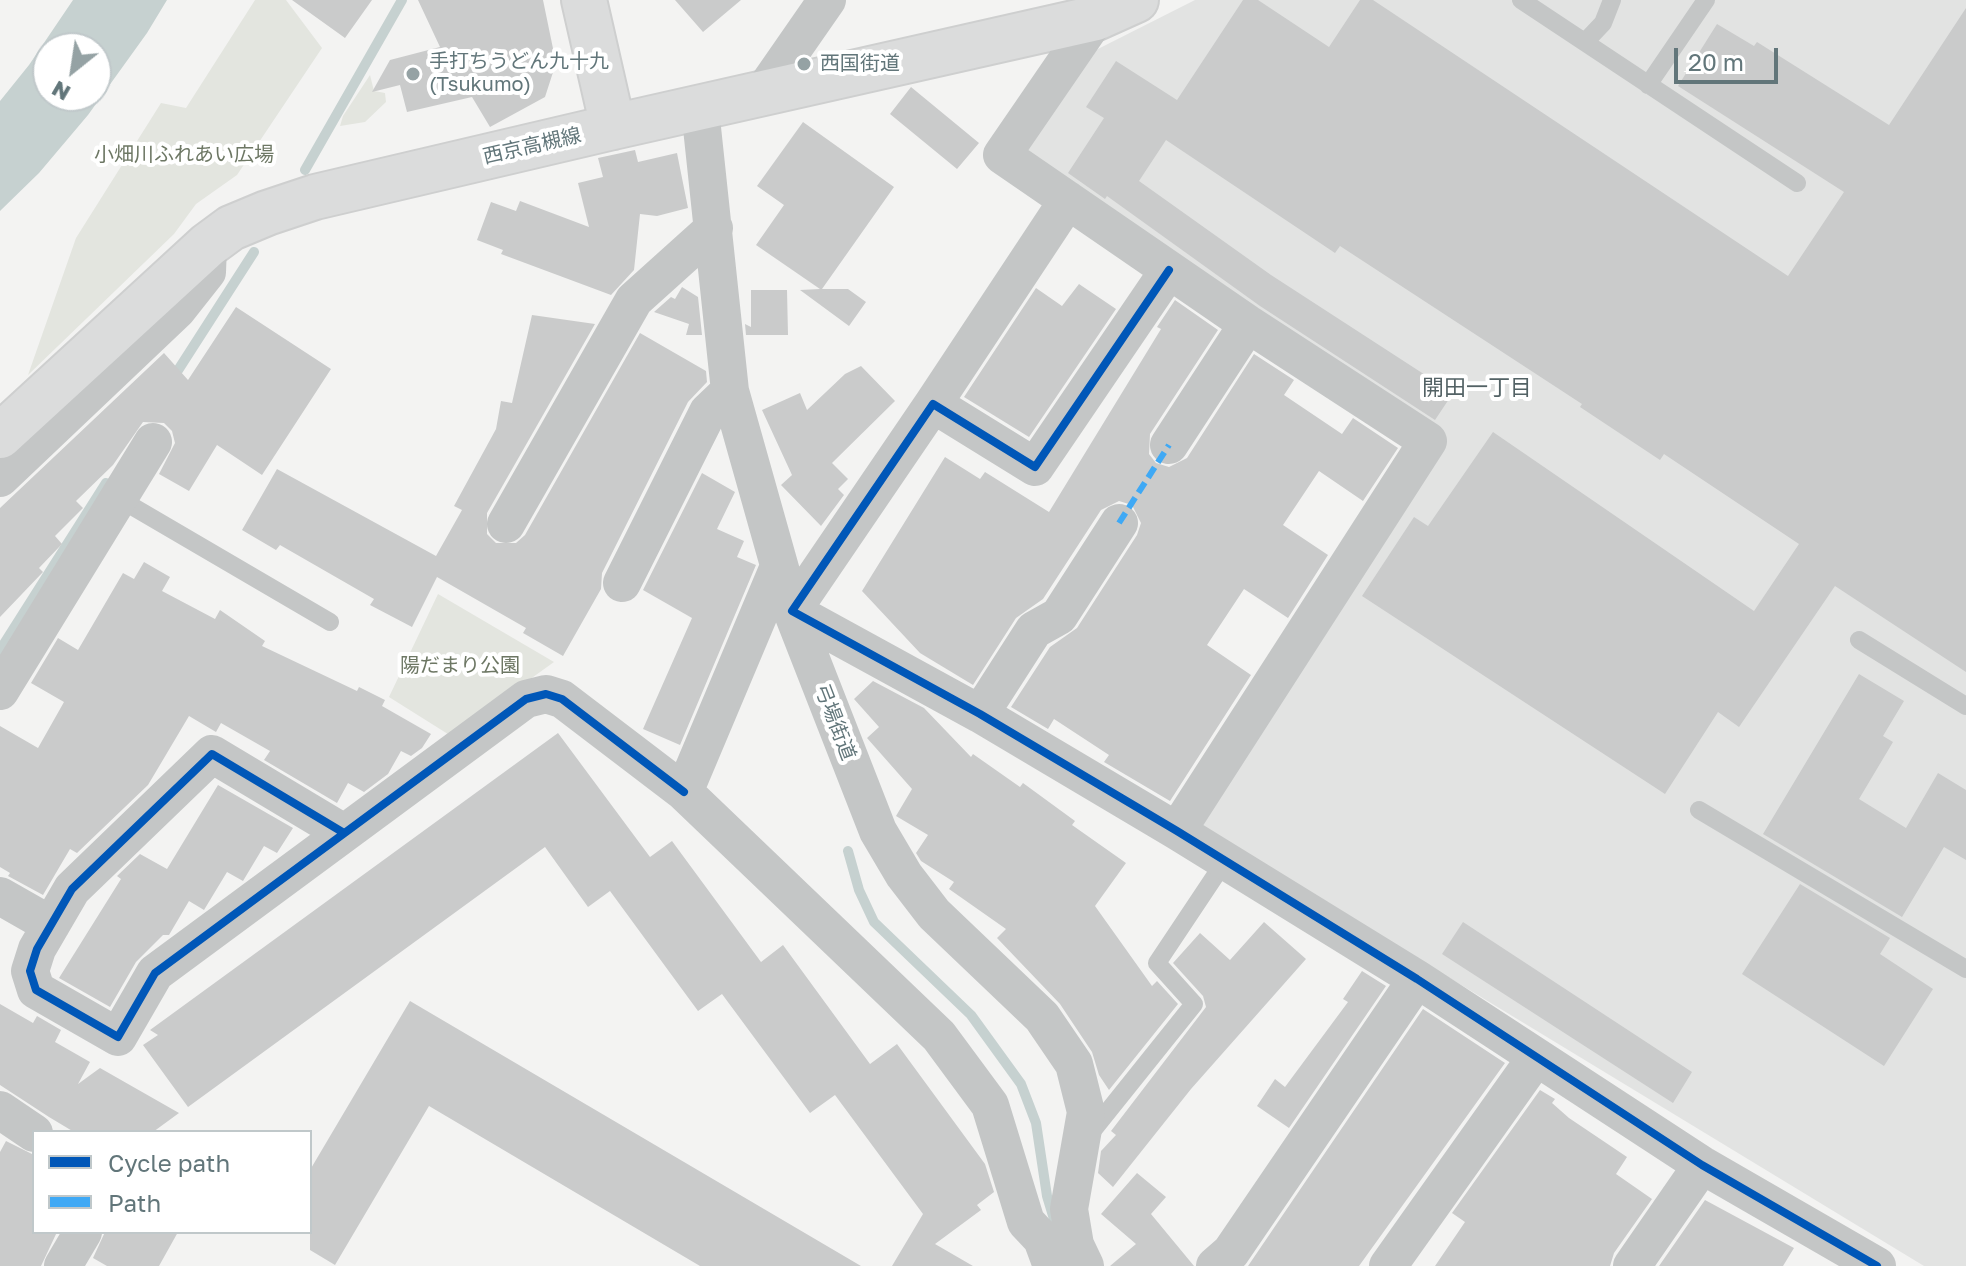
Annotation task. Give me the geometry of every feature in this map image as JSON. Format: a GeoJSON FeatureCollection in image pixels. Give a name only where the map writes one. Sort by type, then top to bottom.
{"type":"FeatureCollection","features":[{"type":"Feature","properties":{"kind":"main road"},"geometry":{"type":"LineString","coordinates":[[584,0],[613,127]]}},
{"type":"Feature","properties":{"kind":"main road","name":"西京高槻線"},"geometry":{"type":"LineString","coordinates":[[0,436],[208,245],[243,223],[315,197],[1096,18],[1136,0]]}},
{"type":"Feature","properties":{"kind":"street"},"geometry":{"type":"LineString","coordinates":[[761,95],[827,0]]}},
{"type":"Feature","properties":{"kind":"street"},"geometry":{"type":"LineString","coordinates":[[1096,18],[1002,155],[1248,324],[1428,441],[1177,831]]}},
{"type":"Feature","properties":{"kind":"street","name":"弓場街道"},"geometry":{"type":"LineString","coordinates":[[700,109],[730,391],[792,611],[878,831],[904,875],[934,914],[1042,1017],[1074,1064],[1086,1112],[1069,1209],[1066,1261]]}},
{"type":"Feature","properties":{"kind":"street"},"geometry":{"type":"LineString","coordinates":[[1068,200],[792,611],[980,714],[1417,979],[1535,1059],[1702,1165],[1829,1255],[1877,1266]]}},
{"type":"Feature","properties":{"kind":"street"},"geometry":{"type":"LineString","coordinates":[[506,524],[634,300],[714,228]]}},
{"type":"Feature","properties":{"kind":"street"},"geometry":{"type":"LineString","coordinates":[[0,478],[177,310],[207,272],[208,245]]}},
{"type":"Feature","properties":{"kind":"street"},"geometry":{"type":"LineString","coordinates":[[933,404],[1035,467],[1169,270]]}},
{"type":"Feature","properties":{"kind":"street"},"geometry":{"type":"LineString","coordinates":[[1169,445],[1248,324]]}},
{"type":"Feature","properties":{"kind":"street"},"geometry":{"type":"LineString","coordinates":[[622,583],[708,412],[730,391]]}},
{"type":"Feature","properties":{"kind":"street"},"geometry":{"type":"LineString","coordinates":[[0,691],[153,442]]}},
{"type":"Feature","properties":{"kind":"street"},"geometry":{"type":"LineString","coordinates":[[980,714],[1034,630],[1059,616],[1119,523]]}},
{"type":"Feature","properties":{"kind":"street"},"geometry":{"type":"LineString","coordinates":[[684,792],[778,569]]}},
{"type":"Feature","properties":{"kind":"street"},"geometry":{"type":"LineString","coordinates":[[344,833],[212,754],[72,889],[30,971],[36,990],[118,1037],[155,973],[526,699],[546,694],[562,699],[684,792],[939,1036],[990,1105],[1026,1222],[1066,1261]]}},
{"type":"Feature","properties":{"kind":"street"},"geometry":{"type":"LineString","coordinates":[[0,896],[51,925]]}},
{"type":"Feature","properties":{"kind":"street"},"geometry":{"type":"LineString","coordinates":[[1215,1266],[1231,1252],[1417,979]]}},
{"type":"Feature","properties":{"kind":"street"},"geometry":{"type":"LineString","coordinates":[[1388,1266],[1535,1059]]}},
{"type":"Feature","properties":{"kind":"street"},"geometry":{"type":"LineString","coordinates":[[0,1110],[32,1132]]}},
{"type":"Feature","properties":{"kind":"street"},"geometry":{"type":"LineString","coordinates":[[1632,1266],[1702,1165]]}},
{"type":"Feature","properties":{"kind":"street"},"geometry":{"type":"LineString","coordinates":[[63,1266],[82,1234]]}},
{"type":"Feature","properties":{"kind":"lane"},"geometry":{"type":"LineString","coordinates":[[1521,0],[1797,183]]}},
{"type":"Feature","properties":{"kind":"lane"},"geometry":{"type":"LineString","coordinates":[[1585,42],[1603,23],[1612,0]]}},
{"type":"Feature","properties":{"kind":"lane"},"geometry":{"type":"LineString","coordinates":[[1648,85],[1706,0]]}},
{"type":"Feature","properties":{"kind":"lane"},"geometry":{"type":"LineString","coordinates":[[118,498],[330,622]]}},
{"type":"Feature","properties":{"kind":"lane"},"geometry":{"type":"LineString","coordinates":[[1859,640],[1966,706]]}},
{"type":"Feature","properties":{"kind":"lane"},"geometry":{"type":"LineString","coordinates":[[1699,810],[1966,969]]}},
{"type":"Feature","properties":{"kind":"lane"},"geometry":{"type":"LineString","coordinates":[[1082,1143],[1194,1004],[1157,963],[1225,861]]}},
{"type":"Feature","properties":{"kind":"shaded area"},"geometry":{"type":"Polygon","coordinates":[[[73,0],[167,0],[112,82],[112,32],[51,32],[73,0]]]}},
{"type":"Feature","properties":{"kind":"shaded area"},"geometry":{"type":"Polygon","coordinates":[[[1195,0],[1966,0],[1966,1266],[1924,1266],[1201,827],[1436,441],[1009,150],[1090,53],[1195,0]]]}},
{"type":"Feature","properties":{"kind":"shaded area"},"geometry":{"type":"Polygon","coordinates":[[[32,61],[32,112],[90,112],[39,173],[0,211],[0,101],[32,61]]]}},
{"type":"Feature","properties":{"kind":"green space","name":"小畑川ふれあい広場"},"geometry":{"type":"Polygon","coordinates":[[[255,0],[286,0],[322,48],[237,175],[196,204],[174,234],[28,375],[76,238],[161,103],[186,108],[255,0]]]}},
{"type":"Feature","properties":{"kind":"green space"},"geometry":{"type":"Polygon","coordinates":[[[370,75],[374,91],[385,93],[386,102],[365,122],[340,126],[343,116],[370,75]]]}},
{"type":"Feature","properties":{"kind":"green space","name":"陽だまり公園"},"geometry":{"type":"Polygon","coordinates":[[[438,594],[554,662],[451,736],[389,697],[438,594]]]}},
{"type":"Feature","properties":{"kind":"building"},"geometry":{"type":"Polygon","coordinates":[[[292,0],[372,0],[345,38],[292,0]]]}},
{"type":"Feature","properties":{"kind":"building"},"geometry":{"type":"Polygon","coordinates":[[[418,0],[543,0],[556,63],[545,97],[490,127],[472,97],[407,112],[400,85],[372,92],[390,60],[440,47],[418,0]]]}},
{"type":"Feature","properties":{"kind":"building"},"geometry":{"type":"Polygon","coordinates":[[[675,0],[741,0],[703,32],[675,0]]]}},
{"type":"Feature","properties":{"kind":"building"},"geometry":{"type":"Polygon","coordinates":[[[1243,0],[1258,0],[1329,47],[1360,0],[1373,0],[1788,276],[1844,192],[1678,86],[1717,24],[1754,46],[1757,42],[1889,125],[1966,8],[1966,672],[1835,586],[1739,727],[1718,712],[1665,794],[1362,596],[1414,517],[1428,526],[1493,432],[1754,611],[1799,544],[1664,454],[1660,460],[1580,407],[1582,404],[1340,246],[1335,253],[1166,140],[1139,181],[1271,275],[1453,393],[1435,420],[1260,306],[1107,196],[1105,199],[1068,173],[1104,118],[1086,107],[1116,61],[1177,100],[1243,0]]]}},
{"type":"Feature","properties":{"kind":"building"},"geometry":{"type":"Polygon","coordinates":[[[911,87],[979,143],[957,169],[890,114],[911,87]]]}},
{"type":"Feature","properties":{"kind":"building"},"geometry":{"type":"Polygon","coordinates":[[[803,122],[894,187],[822,289],[848,289],[866,302],[849,326],[800,290],[820,289],[756,245],[784,205],[757,186],[803,122]]]}},
{"type":"Feature","properties":{"kind":"building"},"geometry":{"type":"Polygon","coordinates":[[[635,150],[638,162],[677,153],[688,208],[657,216],[640,214],[634,270],[611,295],[501,254],[503,250],[477,240],[491,202],[516,211],[520,201],[589,227],[578,183],[603,177],[598,158],[635,150]]]}},
{"type":"Feature","properties":{"kind":"building"},"geometry":{"type":"Polygon","coordinates":[[[1079,284],[1116,309],[1029,437],[964,397],[1036,288],[1062,306],[1079,284]]]}},
{"type":"Feature","properties":{"kind":"building"},"geometry":{"type":"Polygon","coordinates":[[[682,287],[698,297],[702,335],[686,335],[689,324],[654,312],[671,297],[675,299],[682,287]]]}},
{"type":"Feature","properties":{"kind":"building"},"geometry":{"type":"Polygon","coordinates":[[[751,290],[787,290],[788,335],[746,335],[745,324],[751,327],[751,290]]]}},
{"type":"Feature","properties":{"kind":"building"},"geometry":{"type":"Polygon","coordinates":[[[1175,300],[1218,330],[1150,434],[1149,454],[1156,463],[1169,467],[1187,458],[1254,354],[1294,380],[1284,395],[1342,434],[1353,418],[1398,448],[1363,501],[1319,471],[1283,525],[1328,555],[1288,618],[1244,589],[1207,645],[1251,675],[1170,801],[1104,762],[1109,755],[1054,719],[1048,729],[1011,707],[1050,647],[1077,628],[1137,535],[1141,523],[1132,505],[1119,501],[1101,510],[1043,599],[1016,618],[973,685],[920,653],[862,591],[945,457],[980,479],[985,472],[1049,512],[1161,329],[1157,327],[1175,300]]]}},
{"type":"Feature","properties":{"kind":"building"},"geometry":{"type":"Polygon","coordinates":[[[236,307],[331,369],[262,475],[217,445],[189,491],[159,474],[175,443],[172,431],[164,423],[143,422],[113,465],[76,501],[83,508],[55,536],[62,544],[39,568],[43,572],[0,617],[0,508],[164,353],[188,380],[236,307]]]}},
{"type":"Feature","properties":{"kind":"building"},"geometry":{"type":"Polygon","coordinates":[[[532,315],[595,324],[487,513],[487,534],[496,543],[516,543],[525,535],[640,333],[706,371],[707,382],[688,402],[602,573],[601,589],[563,656],[523,633],[526,628],[437,577],[412,627],[370,605],[374,599],[280,545],[276,550],[242,530],[277,469],[436,556],[462,510],[454,506],[496,429],[501,401],[512,403],[532,315]]]}},
{"type":"Feature","properties":{"kind":"building"},"geometry":{"type":"Polygon","coordinates":[[[861,366],[895,401],[832,463],[848,479],[838,489],[844,495],[821,526],[781,485],[792,475],[762,410],[800,393],[807,410],[845,374],[861,366]]]}},
{"type":"Feature","properties":{"kind":"building"},"geometry":{"type":"Polygon","coordinates":[[[702,473],[735,492],[717,529],[744,541],[737,557],[756,565],[680,745],[643,729],[692,618],[643,590],[702,473]]]}},
{"type":"Feature","properties":{"kind":"building"},"geometry":{"type":"Polygon","coordinates":[[[144,562],[170,577],[162,591],[215,619],[220,610],[265,641],[262,646],[357,691],[359,687],[385,700],[382,706],[431,734],[422,748],[411,756],[401,751],[388,774],[364,792],[348,783],[337,803],[264,760],[270,751],[221,723],[216,732],[189,716],[148,785],[77,853],[70,849],[43,895],[8,876],[10,873],[0,867],[0,726],[38,748],[64,702],[31,683],[58,638],[78,650],[123,573],[134,579],[144,562]]]}},
{"type":"Feature","properties":{"kind":"building"},"geometry":{"type":"Polygon","coordinates":[[[1859,674],[1904,701],[1883,736],[1893,742],[1859,799],[1906,828],[1938,773],[1966,790],[1966,860],[1944,847],[1902,917],[1763,834],[1859,674]]]}},
{"type":"Feature","properties":{"kind":"building"},"geometry":{"type":"Polygon","coordinates":[[[873,681],[924,708],[971,757],[973,754],[1020,787],[1023,783],[1075,821],[1072,825],[1126,863],[1095,906],[1152,986],[1157,981],[1178,1004],[1109,1090],[1099,1075],[1092,1052],[1060,1004],[997,938],[1006,929],[949,889],[954,882],[921,861],[916,853],[928,835],[896,816],[912,789],[867,738],[879,727],[854,699],[873,681]]]}},
{"type":"Feature","properties":{"kind":"building"},"geometry":{"type":"Polygon","coordinates":[[[558,733],[650,857],[672,841],[761,962],[783,945],[870,1064],[897,1044],[985,1164],[994,1192],[977,1205],[981,1210],[935,1244],[973,1266],[892,1266],[923,1214],[835,1095],[810,1113],[722,994],[698,1011],[610,891],[588,907],[545,847],[188,1107],[143,1045],[158,1035],[150,1030],[558,733]]]}},
{"type":"Feature","properties":{"kind":"building"},"geometry":{"type":"Polygon","coordinates":[[[218,785],[293,828],[277,853],[264,846],[243,881],[227,872],[204,910],[189,901],[169,935],[163,935],[136,962],[110,1007],[59,978],[121,879],[117,876],[140,854],[167,869],[218,785]]]}},
{"type":"Feature","properties":{"kind":"building"},"geometry":{"type":"Polygon","coordinates":[[[1800,884],[1890,938],[1880,954],[1933,989],[1884,1066],[1742,974],[1800,884]]]}},
{"type":"Feature","properties":{"kind":"building"},"geometry":{"type":"Polygon","coordinates":[[[1264,922],[1306,959],[1191,1089],[1113,1187],[1098,1173],[1101,1151],[1116,1135],[1111,1131],[1206,1007],[1203,996],[1173,963],[1200,933],[1230,960],[1264,922]]]}},
{"type":"Feature","properties":{"kind":"building"},"geometry":{"type":"Polygon","coordinates":[[[1463,922],[1692,1072],[1673,1103],[1442,954],[1463,922]]]}},
{"type":"Feature","properties":{"kind":"building"},"geometry":{"type":"Polygon","coordinates":[[[1362,971],[1386,986],[1289,1128],[1257,1106],[1275,1079],[1285,1087],[1348,1002],[1343,999],[1362,971]]]}},
{"type":"Feature","properties":{"kind":"building"},"geometry":{"type":"Polygon","coordinates":[[[410,1001],[861,1266],[700,1266],[429,1106],[335,1265],[310,1250],[312,1167],[410,1001]]]}},
{"type":"Feature","properties":{"kind":"building"},"geometry":{"type":"Polygon","coordinates":[[[0,1004],[33,1023],[37,1016],[61,1030],[55,1042],[90,1062],[78,1084],[100,1068],[179,1113],[156,1130],[71,1130],[0,1085],[0,1004]]]}},
{"type":"Feature","properties":{"kind":"building"},"geometry":{"type":"Polygon","coordinates":[[[1423,1009],[1505,1063],[1359,1266],[1248,1266],[1423,1009]]]}},
{"type":"Feature","properties":{"kind":"building"},"geometry":{"type":"Polygon","coordinates":[[[1540,1090],[1555,1099],[1552,1103],[1569,1118],[1627,1157],[1616,1174],[1652,1199],[1614,1253],[1610,1266],[1435,1266],[1465,1222],[1452,1213],[1540,1090]]]}},
{"type":"Feature","properties":{"kind":"building"},"geometry":{"type":"Polygon","coordinates":[[[6,1141],[32,1154],[32,1234],[56,1234],[41,1266],[0,1266],[0,1152],[6,1141]]]}},
{"type":"Feature","properties":{"kind":"building"},"geometry":{"type":"Polygon","coordinates":[[[1137,1173],[1166,1197],[1151,1214],[1194,1266],[1110,1266],[1136,1244],[1101,1214],[1137,1173]]]}},
{"type":"Feature","properties":{"kind":"building"},"geometry":{"type":"Polygon","coordinates":[[[1705,1200],[1794,1248],[1783,1266],[1659,1266],[1705,1200]]]}},
{"type":"Feature","properties":{"kind":"building"},"geometry":{"type":"Polygon","coordinates":[[[104,1234],[177,1234],[159,1266],[107,1266],[93,1258],[104,1234]]]}},
{"type":"Feature","properties":{"kind":"waterway"},"geometry":{"type":"LineString","coordinates":[[305,170],[402,0]]}},
{"type":"Feature","properties":{"kind":"waterway"},"geometry":{"type":"LineString","coordinates":[[173,378],[254,252]]}},
{"type":"Feature","properties":{"kind":"waterway"},"geometry":{"type":"LineString","coordinates":[[0,650],[106,483]]}},
{"type":"Feature","properties":{"kind":"waterway"},"geometry":{"type":"LineString","coordinates":[[848,851],[859,890],[874,922],[971,1015],[1021,1084],[1036,1123],[1047,1196],[1054,1219]]}},
{"type":"Feature","properties":{"kind":"marked path"},"geometry":{"type":"LineString","coordinates":[[1119,523],[1169,445]]}},
{"type":"Feature","properties":{"kind":"cycle path"},"geometry":{"type":"LineString","coordinates":[[1169,270],[1035,467],[933,404],[792,611],[980,714],[1177,831],[1417,979],[1702,1165],[1877,1266]]}},
{"type":"Feature","properties":{"kind":"cycle path"},"geometry":{"type":"LineString","coordinates":[[344,833],[212,754],[72,889],[37,949],[30,971],[36,990],[118,1037],[155,973],[526,699],[546,694],[562,699],[684,792]]}},
{"type":"Feature","properties":{"kind":"place","name":"西国街道"},"geometry":{"type":"Point","coordinates":[804,64]}},
{"type":"Feature","properties":{"kind":"place","name":"手打ちうどん九十九 (Tsukumo)"},"geometry":{"type":"Point","coordinates":[413,74]}},
{"type":"Feature","properties":{"kind":"district","name":"開田一丁目"},"geometry":{"type":"Point","coordinates":[1477,388]}}]}
